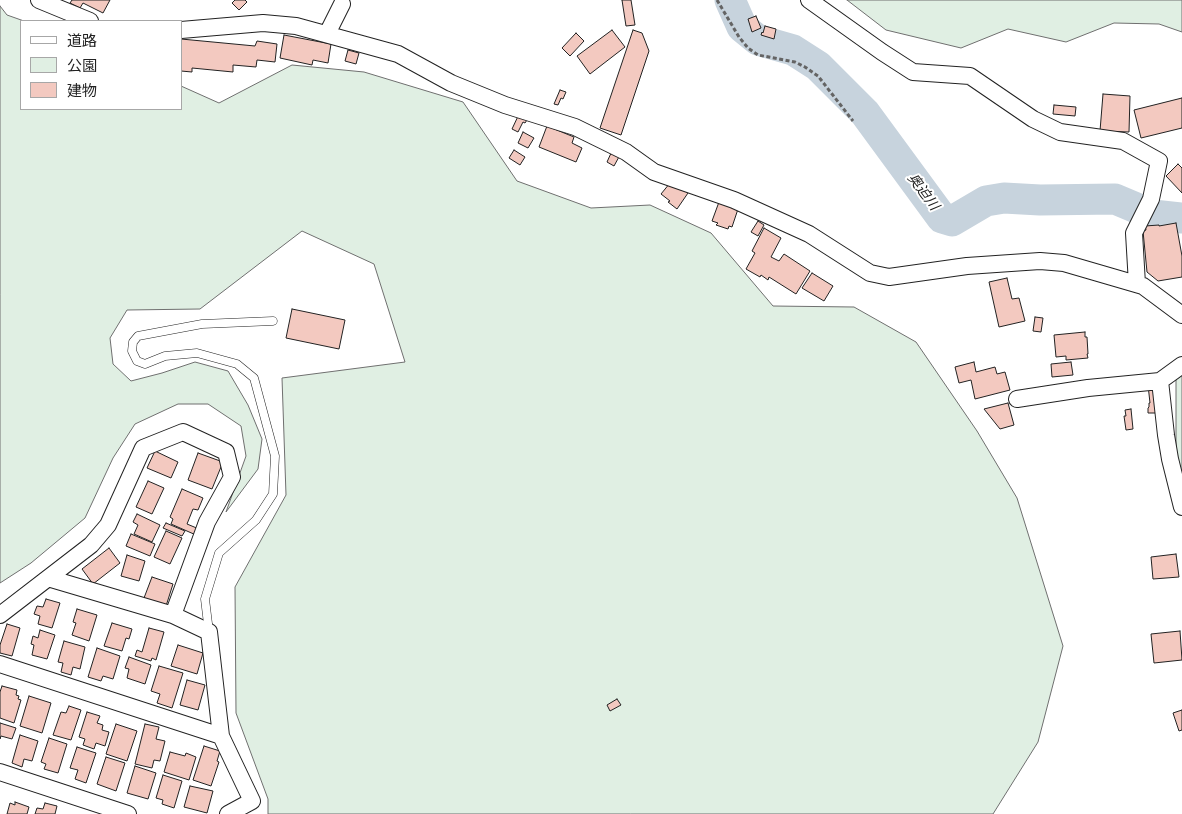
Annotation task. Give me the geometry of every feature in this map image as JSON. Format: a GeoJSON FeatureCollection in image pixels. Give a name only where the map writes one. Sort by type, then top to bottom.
{"type":"FeatureCollection","features":[{"type":"Feature","properties":{"kind":"street"},"geometry":{"type":"LineString","coordinates":[[39,0],[88,20]]}},
{"type":"Feature","properties":{"kind":"street"},"geometry":{"type":"LineString","coordinates":[[809,0],[913,72],[970,76],[1033,119],[1060,132],[1123,141],[1159,161],[1150,199],[1134,233],[1137,284]]}},
{"type":"Feature","properties":{"kind":"street"},"geometry":{"type":"LineString","coordinates":[[327,34],[342,4]]}},
{"type":"Feature","properties":{"kind":"street"},"geometry":{"type":"LineString","coordinates":[[182,30],[263,23],[296,26],[398,54],[460,86],[505,105],[575,127],[626,152],[654,172],[734,200],[809,234],[870,273],[889,277],[967,266],[1040,261],[1064,263],[1143,286],[1182,315]]}},
{"type":"Feature","properties":{"kind":"street"},"geometry":{"type":"LineString","coordinates":[[1017,399],[1088,388],[1160,381],[1182,365]]}},
{"type":"Feature","properties":{"kind":"street"},"geometry":{"type":"LineString","coordinates":[[1160,381],[1170,459],[1182,507]]}},
{"type":"Feature","properties":{"kind":"street"},"geometry":{"type":"LineString","coordinates":[[0,615],[91,545],[108,525],[143,448],[183,432],[226,452],[232,477],[207,522],[173,615]]}},
{"type":"Feature","properties":{"kind":"street"},"geometry":{"type":"LineString","coordinates":[[48,578],[173,615],[209,632],[221,736],[252,801],[228,814]]}},
{"type":"Feature","properties":{"kind":"street"},"geometry":{"type":"LineString","coordinates":[[0,664],[221,736]]}},
{"type":"Feature","properties":{"kind":"street"},"geometry":{"type":"LineString","coordinates":[[0,772],[128,814]]}},
{"type":"Feature","properties":{"kind":"lane"},"geometry":{"type":"LineString","coordinates":[[209,632],[205,599],[219,554],[256,520],[273,494],[275,456],[254,378],[237,364],[197,353],[165,356],[145,364],[136,360],[132,351],[133,342],[138,336],[202,324],[273,321]]}},
{"type":"Feature","properties":{"kind":"path"},"geometry":{"type":"LineString","coordinates":[[717,0],[739,37],[748,48],[758,55],[795,62],[818,76],[853,121]]}},
{"type":"Feature","properties":{"kind":"green space"},"geometry":{"type":"Polygon","coordinates":[[[847,0],[1182,0],[1182,32],[1159,24],[1114,23],[1066,42],[1008,29],[961,48],[886,30],[847,0]]]}},
{"type":"Feature","properties":{"kind":"green space"},"geometry":{"type":"Polygon","coordinates":[[[0,6],[7,15],[21,20],[20,110],[182,110],[182,86],[219,103],[292,65],[364,72],[463,102],[517,181],[591,208],[650,205],[711,233],[773,306],[854,307],[916,342],[977,431],[1017,498],[1063,646],[1038,742],[993,814],[268,814],[268,799],[236,713],[235,587],[286,495],[282,378],[405,362],[374,264],[302,231],[200,309],[127,310],[110,338],[113,364],[131,381],[195,362],[228,371],[248,405],[262,439],[258,469],[226,512],[246,456],[241,426],[208,404],[178,404],[135,424],[113,458],[85,518],[31,563],[0,583],[0,6]]]}},
{"type":"Feature","properties":{"kind":"green space"},"geometry":{"type":"Polygon","coordinates":[[[1182,368],[1182,473],[1176,455],[1176,374],[1182,368]]]}},
{"type":"Feature","properties":{"kind":"building"},"geometry":{"type":"Polygon","coordinates":[[[72,0],[110,0],[103,13],[83,3],[80,8],[70,3],[72,0]]]}},
{"type":"Feature","properties":{"kind":"building"},"geometry":{"type":"Polygon","coordinates":[[[235,0],[245,0],[247,2],[239,10],[232,3],[235,0]]]}},
{"type":"Feature","properties":{"kind":"building"},"geometry":{"type":"Polygon","coordinates":[[[622,0],[631,0],[635,25],[626,26],[622,0]]]}},
{"type":"Feature","properties":{"kind":"building"},"geometry":{"type":"Polygon","coordinates":[[[756,16],[761,28],[752,32],[748,19],[756,16]]]}},
{"type":"Feature","properties":{"kind":"building"},"geometry":{"type":"Polygon","coordinates":[[[765,26],[776,29],[774,39],[761,35],[765,26]]]}},
{"type":"Feature","properties":{"kind":"building"},"geometry":{"type":"Polygon","coordinates":[[[612,30],[625,47],[590,74],[577,56],[612,30]]]}},
{"type":"Feature","properties":{"kind":"building"},"geometry":{"type":"Polygon","coordinates":[[[633,30],[642,33],[649,51],[621,135],[600,128],[633,30]]]}},
{"type":"Feature","properties":{"kind":"building"},"geometry":{"type":"Polygon","coordinates":[[[576,33],[584,41],[570,56],[562,48],[576,33]]]}},
{"type":"Feature","properties":{"kind":"building"},"geometry":{"type":"Polygon","coordinates":[[[284,35],[331,44],[328,63],[313,60],[312,65],[280,58],[284,35]]]}},
{"type":"Feature","properties":{"kind":"building"},"geometry":{"type":"Polygon","coordinates":[[[182,39],[255,46],[257,41],[277,44],[275,62],[257,60],[256,67],[233,65],[233,72],[192,68],[192,72],[182,71],[182,39]]]}},
{"type":"Feature","properties":{"kind":"building"},"geometry":{"type":"Polygon","coordinates":[[[348,50],[359,53],[356,64],[345,61],[348,50]]]}},
{"type":"Feature","properties":{"kind":"building"},"geometry":{"type":"Polygon","coordinates":[[[560,90],[566,92],[558,105],[554,104],[560,90]]]}},
{"type":"Feature","properties":{"kind":"building"},"geometry":{"type":"Polygon","coordinates":[[[1103,94],[1130,96],[1129,132],[1100,131],[1103,94]]]}},
{"type":"Feature","properties":{"kind":"building"},"geometry":{"type":"Polygon","coordinates":[[[1182,98],[1182,128],[1141,138],[1134,110],[1182,98]]]}},
{"type":"Feature","properties":{"kind":"building"},"geometry":{"type":"Polygon","coordinates":[[[1054,105],[1076,107],[1075,116],[1053,114],[1054,105]]]}},
{"type":"Feature","properties":{"kind":"building"},"geometry":{"type":"Polygon","coordinates":[[[520,112],[529,117],[525,123],[523,122],[518,132],[512,129],[520,112]]]}},
{"type":"Feature","properties":{"kind":"building"},"geometry":{"type":"Polygon","coordinates":[[[547,126],[574,137],[572,143],[582,148],[576,162],[539,147],[547,126]]]}},
{"type":"Feature","properties":{"kind":"building"},"geometry":{"type":"Polygon","coordinates":[[[523,132],[534,138],[528,148],[518,143],[523,132]]]}},
{"type":"Feature","properties":{"kind":"building"},"geometry":{"type":"Polygon","coordinates":[[[514,150],[525,157],[520,165],[509,158],[514,150]]]}},
{"type":"Feature","properties":{"kind":"building"},"geometry":{"type":"Polygon","coordinates":[[[612,151],[620,155],[614,166],[607,162],[612,151]]]}},
{"type":"Feature","properties":{"kind":"building"},"geometry":{"type":"Polygon","coordinates":[[[1178,164],[1182,168],[1182,193],[1166,176],[1178,164]]]}},
{"type":"Feature","properties":{"kind":"building"},"geometry":{"type":"Polygon","coordinates":[[[670,183],[688,193],[677,209],[661,194],[670,183]]]}},
{"type":"Feature","properties":{"kind":"building"},"geometry":{"type":"Polygon","coordinates":[[[719,202],[738,209],[732,227],[729,226],[728,229],[716,225],[718,223],[712,221],[719,202]]]}},
{"type":"Feature","properties":{"kind":"building"},"geometry":{"type":"Polygon","coordinates":[[[758,221],[764,225],[758,236],[751,232],[758,221]]]}},
{"type":"Feature","properties":{"kind":"building"},"geometry":{"type":"Polygon","coordinates":[[[1176,223],[1182,256],[1182,277],[1158,281],[1147,272],[1143,231],[1146,230],[1145,226],[1176,223]]]}},
{"type":"Feature","properties":{"kind":"building"},"geometry":{"type":"Polygon","coordinates":[[[764,228],[781,238],[771,257],[779,261],[784,254],[810,271],[796,294],[769,277],[768,280],[746,269],[755,253],[752,251],[764,228]]]}},
{"type":"Feature","properties":{"kind":"building"},"geometry":{"type":"Polygon","coordinates":[[[812,273],[833,286],[824,301],[802,288],[812,273]]]}},
{"type":"Feature","properties":{"kind":"building"},"geometry":{"type":"Polygon","coordinates":[[[1007,278],[1012,299],[1019,298],[1025,321],[999,327],[989,282],[1007,278]]]}},
{"type":"Feature","properties":{"kind":"building"},"geometry":{"type":"Polygon","coordinates":[[[292,309],[345,320],[339,349],[286,338],[292,309]]]}},
{"type":"Feature","properties":{"kind":"building"},"geometry":{"type":"Polygon","coordinates":[[[1035,317],[1043,318],[1041,332],[1033,331],[1035,317]]]}},
{"type":"Feature","properties":{"kind":"building"},"geometry":{"type":"Polygon","coordinates":[[[1085,332],[1088,358],[1066,360],[1066,356],[1056,357],[1054,335],[1085,332]]]}},
{"type":"Feature","properties":{"kind":"building"},"geometry":{"type":"Polygon","coordinates":[[[974,362],[976,372],[995,367],[997,374],[1005,372],[1010,390],[975,399],[971,380],[959,383],[955,367],[974,362]]]}},
{"type":"Feature","properties":{"kind":"building"},"geometry":{"type":"Polygon","coordinates":[[[1071,362],[1073,375],[1052,377],[1051,364],[1071,362]]]}},
{"type":"Feature","properties":{"kind":"building"},"geometry":{"type":"Polygon","coordinates":[[[1148,385],[1155,385],[1156,413],[1148,413],[1150,403],[1148,385]]]}},
{"type":"Feature","properties":{"kind":"building"},"geometry":{"type":"Polygon","coordinates":[[[1008,403],[1014,425],[1000,429],[984,409],[1008,403]]]}},
{"type":"Feature","properties":{"kind":"building"},"geometry":{"type":"Polygon","coordinates":[[[1131,409],[1133,429],[1126,430],[1125,410],[1131,409]]]}},
{"type":"Feature","properties":{"kind":"building"},"geometry":{"type":"Polygon","coordinates":[[[155,451],[178,462],[171,478],[147,468],[155,451]]]}},
{"type":"Feature","properties":{"kind":"building"},"geometry":{"type":"Polygon","coordinates":[[[198,453],[223,462],[212,489],[188,480],[198,453]]]}},
{"type":"Feature","properties":{"kind":"building"},"geometry":{"type":"Polygon","coordinates":[[[148,481],[164,488],[152,514],[136,507],[148,481]]]}},
{"type":"Feature","properties":{"kind":"building"},"geometry":{"type":"Polygon","coordinates":[[[182,489],[203,498],[198,510],[193,509],[187,524],[199,529],[196,535],[171,524],[173,519],[170,517],[182,489]]]}},
{"type":"Feature","properties":{"kind":"building"},"geometry":{"type":"Polygon","coordinates":[[[137,514],[160,525],[152,542],[134,534],[138,525],[133,522],[137,514]]]}},
{"type":"Feature","properties":{"kind":"building"},"geometry":{"type":"Polygon","coordinates":[[[166,523],[185,531],[182,536],[163,528],[166,523]]]}},
{"type":"Feature","properties":{"kind":"building"},"geometry":{"type":"Polygon","coordinates":[[[166,531],[182,538],[170,564],[154,557],[166,531]]]}},
{"type":"Feature","properties":{"kind":"building"},"geometry":{"type":"Polygon","coordinates":[[[131,534],[155,544],[150,556],[126,546],[131,534]]]}},
{"type":"Feature","properties":{"kind":"building"},"geometry":{"type":"Polygon","coordinates":[[[109,548],[120,563],[93,584],[82,569],[109,548]]]}},
{"type":"Feature","properties":{"kind":"building"},"geometry":{"type":"Polygon","coordinates":[[[1176,554],[1179,577],[1153,579],[1151,557],[1176,554]]]}},
{"type":"Feature","properties":{"kind":"building"},"geometry":{"type":"Polygon","coordinates":[[[127,555],[145,561],[139,581],[121,576],[127,555]]]}},
{"type":"Feature","properties":{"kind":"building"},"geometry":{"type":"Polygon","coordinates":[[[152,577],[173,584],[166,606],[144,598],[152,577]]]}},
{"type":"Feature","properties":{"kind":"building"},"geometry":{"type":"Polygon","coordinates":[[[46,599],[60,603],[52,628],[38,624],[40,616],[34,614],[37,606],[43,607],[46,599]]]}},
{"type":"Feature","properties":{"kind":"building"},"geometry":{"type":"Polygon","coordinates":[[[77,609],[97,615],[89,641],[72,635],[76,623],[73,622],[77,609]]]}},
{"type":"Feature","properties":{"kind":"building"},"geometry":{"type":"Polygon","coordinates":[[[112,623],[132,629],[129,639],[126,638],[122,651],[104,646],[112,623]]]}},
{"type":"Feature","properties":{"kind":"building"},"geometry":{"type":"Polygon","coordinates":[[[7,624],[20,628],[12,656],[0,653],[0,645],[7,624]]]}},
{"type":"Feature","properties":{"kind":"building"},"geometry":{"type":"Polygon","coordinates":[[[149,628],[164,632],[156,660],[152,658],[151,661],[135,656],[137,650],[142,652],[149,628]]]}},
{"type":"Feature","properties":{"kind":"building"},"geometry":{"type":"Polygon","coordinates":[[[40,630],[55,635],[47,659],[32,655],[34,645],[31,644],[33,636],[38,638],[40,630]]]}},
{"type":"Feature","properties":{"kind":"building"},"geometry":{"type":"Polygon","coordinates":[[[1180,631],[1182,660],[1154,663],[1151,634],[1180,631]]]}},
{"type":"Feature","properties":{"kind":"building"},"geometry":{"type":"Polygon","coordinates":[[[64,641],[85,647],[80,669],[73,667],[71,675],[61,672],[63,663],[58,662],[64,641]]]}},
{"type":"Feature","properties":{"kind":"building"},"geometry":{"type":"Polygon","coordinates":[[[178,645],[203,653],[197,674],[171,666],[178,645]]]}},
{"type":"Feature","properties":{"kind":"building"},"geometry":{"type":"Polygon","coordinates":[[[97,648],[120,656],[113,679],[103,676],[101,681],[88,677],[97,648]]]}},
{"type":"Feature","properties":{"kind":"building"},"geometry":{"type":"Polygon","coordinates":[[[129,657],[151,665],[145,684],[127,678],[129,669],[125,668],[129,657]]]}},
{"type":"Feature","properties":{"kind":"building"},"geometry":{"type":"Polygon","coordinates":[[[159,666],[183,673],[172,708],[157,703],[160,694],[151,691],[159,666]]]}},
{"type":"Feature","properties":{"kind":"building"},"geometry":{"type":"Polygon","coordinates":[[[187,680],[205,685],[198,710],[180,705],[187,680]]]}},
{"type":"Feature","properties":{"kind":"building"},"geometry":{"type":"Polygon","coordinates":[[[2,686],[17,690],[16,695],[21,700],[14,723],[0,718],[0,692],[2,686]]]}},
{"type":"Feature","properties":{"kind":"building"},"geometry":{"type":"Polygon","coordinates":[[[29,696],[51,703],[42,733],[20,726],[29,696]]]}},
{"type":"Feature","properties":{"kind":"building"},"geometry":{"type":"Polygon","coordinates":[[[617,699],[621,705],[610,711],[607,705],[617,699]]]}},
{"type":"Feature","properties":{"kind":"building"},"geometry":{"type":"Polygon","coordinates":[[[69,706],[81,710],[71,740],[53,735],[61,712],[66,713],[69,706]]]}},
{"type":"Feature","properties":{"kind":"building"},"geometry":{"type":"Polygon","coordinates":[[[1182,710],[1182,730],[1179,731],[1173,713],[1182,710]]]}},
{"type":"Feature","properties":{"kind":"building"},"geometry":{"type":"Polygon","coordinates":[[[87,712],[100,716],[97,723],[103,725],[102,730],[109,732],[105,746],[96,743],[94,749],[83,745],[85,739],[79,737],[87,712]]]}},
{"type":"Feature","properties":{"kind":"building"},"geometry":{"type":"Polygon","coordinates":[[[0,723],[16,728],[12,739],[1,736],[0,739],[0,723]]]}},
{"type":"Feature","properties":{"kind":"building"},"geometry":{"type":"Polygon","coordinates":[[[116,724],[137,731],[127,761],[106,754],[116,724]]]}},
{"type":"Feature","properties":{"kind":"building"},"geometry":{"type":"Polygon","coordinates":[[[145,724],[159,727],[156,739],[165,741],[160,761],[154,760],[152,768],[135,764],[145,724]]]}},
{"type":"Feature","properties":{"kind":"building"},"geometry":{"type":"Polygon","coordinates":[[[20,735],[38,741],[32,761],[24,759],[22,767],[12,763],[20,735]]]}},
{"type":"Feature","properties":{"kind":"building"},"geometry":{"type":"Polygon","coordinates":[[[49,738],[67,744],[58,773],[44,769],[46,764],[41,762],[49,738]]]}},
{"type":"Feature","properties":{"kind":"building"},"geometry":{"type":"Polygon","coordinates":[[[204,746],[220,751],[217,761],[219,762],[211,786],[193,780],[204,746]]]}},
{"type":"Feature","properties":{"kind":"building"},"geometry":{"type":"Polygon","coordinates":[[[77,747],[96,753],[86,783],[75,779],[78,770],[70,768],[77,747]]]}},
{"type":"Feature","properties":{"kind":"building"},"geometry":{"type":"Polygon","coordinates":[[[170,752],[185,756],[186,753],[196,757],[189,780],[164,772],[170,752]]]}},
{"type":"Feature","properties":{"kind":"building"},"geometry":{"type":"Polygon","coordinates":[[[106,757],[125,763],[116,791],[97,784],[106,757]]]}},
{"type":"Feature","properties":{"kind":"building"},"geometry":{"type":"Polygon","coordinates":[[[135,766],[156,773],[148,799],[127,793],[135,766]]]}},
{"type":"Feature","properties":{"kind":"building"},"geometry":{"type":"Polygon","coordinates":[[[163,775],[182,781],[174,808],[162,804],[163,800],[156,798],[163,775]]]}},
{"type":"Feature","properties":{"kind":"building"},"geometry":{"type":"Polygon","coordinates":[[[190,786],[213,791],[207,813],[184,807],[190,786]]]}},
{"type":"Feature","properties":{"kind":"building"},"geometry":{"type":"Polygon","coordinates":[[[15,802],[29,807],[27,814],[7,814],[10,803],[15,805],[15,802]]]}},
{"type":"Feature","properties":{"kind":"building"},"geometry":{"type":"Polygon","coordinates":[[[45,803],[57,806],[55,814],[35,814],[37,808],[43,809],[45,803]]]}},
{"type":"Feature","properties":{"kind":"waterway","name":"奥迫川"},"geometry":{"type":"LineString","coordinates":[[730,0],[742,27],[758,40],[793,50],[818,66],[865,113],[942,218],[952,221],[986,201],[1004,198],[1040,200],[1115,199],[1153,215],[1182,218]]}}]}
